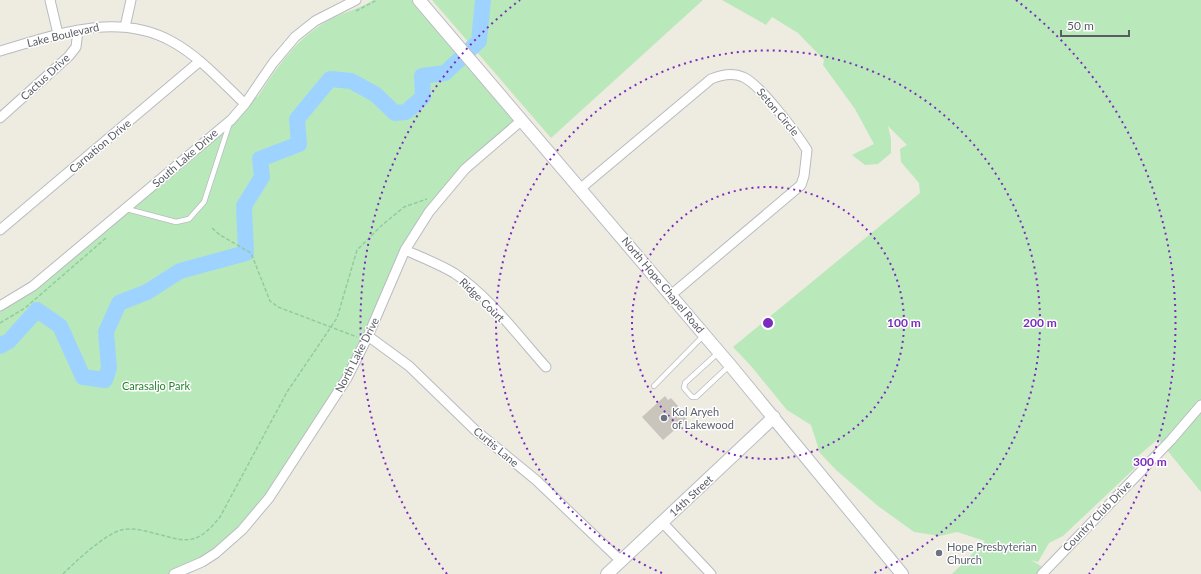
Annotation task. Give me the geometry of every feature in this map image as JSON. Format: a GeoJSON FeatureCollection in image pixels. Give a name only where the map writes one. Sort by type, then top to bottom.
{"type":"FeatureCollection","features":[{"type":"Feature","properties":{"kind":"main road","name":"North Hope Chapel Road"},"geometry":{"type":"LineString","coordinates":[[420,0],[774,417],[901,574]]}},
{"type":"Feature","properties":{"kind":"main road","name":"14th Street"},"geometry":{"type":"LineString","coordinates":[[608,574],[774,417]]}},
{"type":"Feature","properties":{"kind":"street"},"geometry":{"type":"LineString","coordinates":[[50,0],[58,34]]}},
{"type":"Feature","properties":{"kind":"street"},"geometry":{"type":"LineString","coordinates":[[125,27],[131,0]]}},
{"type":"Feature","properties":{"kind":"street","name":"South Lake Drive"},"geometry":{"type":"LineString","coordinates":[[0,306],[33,286],[231,120],[245,104],[273,63],[295,37],[315,21],[356,0]]}},
{"type":"Feature","properties":{"kind":"street","name":"Lake Boulevard"},"geometry":{"type":"LineString","coordinates":[[0,51],[58,34],[102,25],[125,27],[155,34],[171,40],[200,61],[245,104]]}},
{"type":"Feature","properties":{"kind":"street","name":"Cactus Drive"},"geometry":{"type":"LineString","coordinates":[[0,118],[69,56],[76,47],[78,30]]}},
{"type":"Feature","properties":{"kind":"street","name":"Carnation Drive"},"geometry":{"type":"LineString","coordinates":[[0,230],[200,61]]}},
{"type":"Feature","properties":{"kind":"street","name":"Seton Circle"},"geometry":{"type":"LineString","coordinates":[[581,188],[711,79],[722,74],[735,74],[752,82],[794,130],[808,150],[804,176],[800,185],[671,295]]}},
{"type":"Feature","properties":{"kind":"street","name":"North Lake Drive"},"geometry":{"type":"LineString","coordinates":[[174,574],[202,562],[216,553],[242,530],[269,498],[347,378],[367,338],[405,250],[442,194],[465,169],[522,120]]}},
{"type":"Feature","properties":{"kind":"street","name":"Ridge Court"},"geometry":{"type":"LineString","coordinates":[[405,250],[444,268],[466,281],[479,293],[546,367]]}},
{"type":"Feature","properties":{"kind":"street","name":"Curtis Lane"},"geometry":{"type":"LineString","coordinates":[[367,338],[409,366],[480,434],[536,480],[621,561]]}},
{"type":"Feature","properties":{"kind":"street","name":"Country Club Drive"},"geometry":{"type":"LineString","coordinates":[[1042,574],[1171,440],[1201,405]]}},
{"type":"Feature","properties":{"kind":"street"},"geometry":{"type":"LineString","coordinates":[[662,522],[712,574]]}},
{"type":"Feature","properties":{"kind":"lane"},"geometry":{"type":"LineString","coordinates":[[126,209],[176,222],[189,219],[204,202],[231,120]]}},
{"type":"Feature","properties":{"kind":"lane"},"geometry":{"type":"LineString","coordinates":[[654,386],[704,335]]}},
{"type":"Feature","properties":{"kind":"lane"},"geometry":{"type":"LineString","coordinates":[[719,352],[685,383],[684,388],[692,397],[696,397],[730,365]]}},
{"type":"Feature","properties":{"kind":"path"},"geometry":{"type":"LineString","coordinates":[[63,574],[88,550],[120,530],[131,528],[178,540],[193,540],[201,537],[210,529],[220,517],[287,392],[337,318],[354,256],[362,244],[404,207],[442,194]]}},
{"type":"Feature","properties":{"kind":"path"},"geometry":{"type":"LineString","coordinates":[[212,228],[220,235],[251,254],[270,301],[278,307],[331,328],[367,338]]}},
{"type":"Feature","properties":{"kind":"green space","name":"Carasaljo Park"},"geometry":{"type":"Polygon","coordinates":[[[373,0],[419,0],[522,120],[476,159],[405,250],[368,336],[269,497],[230,542],[174,574],[0,574],[0,306],[33,286],[202,143],[255,91],[257,98],[280,64],[308,35],[331,19],[363,6],[373,0]]]}},
{"type":"Feature","properties":{"kind":"green space"},"geometry":{"type":"Polygon","coordinates":[[[432,0],[703,0],[551,138],[432,0]]]}},
{"type":"Feature","properties":{"kind":"green space"},"geometry":{"type":"Polygon","coordinates":[[[722,0],[1201,0],[1201,492],[1158,439],[1138,456],[1136,467],[1063,536],[1049,543],[1038,562],[1031,560],[1041,566],[1048,574],[952,574],[985,541],[957,532],[940,536],[914,532],[878,506],[836,470],[820,453],[811,425],[787,410],[751,366],[733,347],[920,193],[919,183],[901,162],[900,149],[907,145],[888,126],[891,139],[891,153],[878,164],[865,165],[852,155],[874,144],[855,109],[823,65],[824,60],[798,33],[772,17],[766,25],[722,0]]]}},
{"type":"Feature","properties":{"kind":"building","name":"Kol Aryeh of Lakewood"},"geometry":{"type":"Polygon","coordinates":[[[665,396],[668,400],[671,398],[685,414],[683,415],[687,419],[663,440],[642,417],[665,396]]]}},
{"type":"Feature","properties":{"kind":"waterway"},"geometry":{"type":"LineString","coordinates":[[0,346],[9,341],[37,310],[60,326],[83,377],[105,380],[109,368],[106,332],[119,303],[147,292],[180,271],[246,253],[244,206],[262,177],[260,159],[299,144],[297,119],[330,79],[351,81],[375,94],[395,113],[406,112],[423,97],[422,76],[445,73],[479,41],[483,0]]}},
{"type":"Feature","properties":{"kind":"place","name":"Kol Aryeh of Lakewood"},"geometry":{"type":"Point","coordinates":[664,418]}},
{"type":"Feature","properties":{"kind":"place","name":"Hope Presbyterian Church"},"geometry":{"type":"Point","coordinates":[939,553]}}]}
